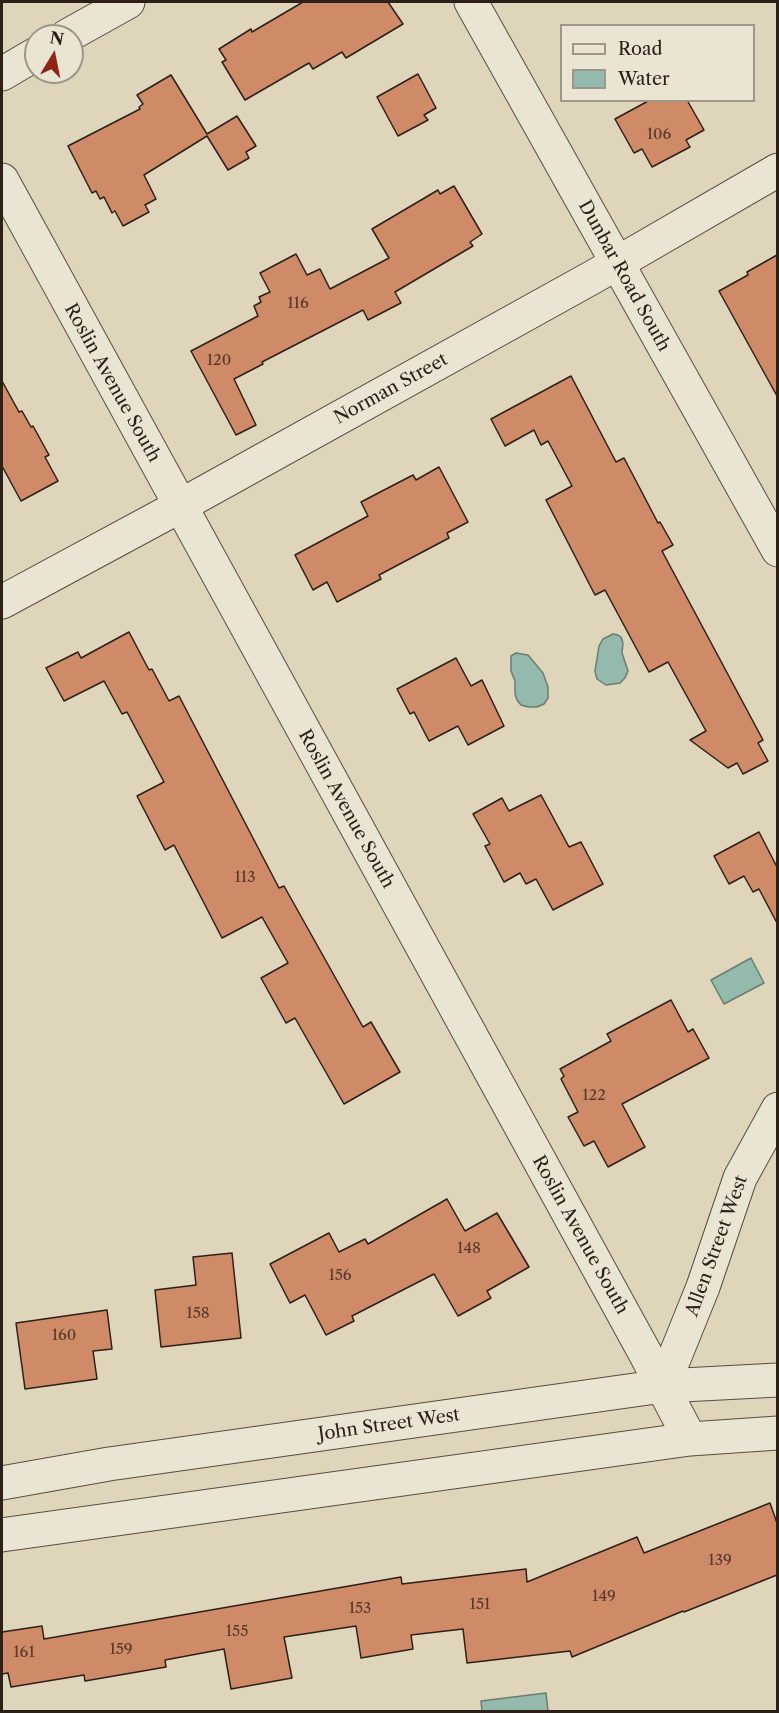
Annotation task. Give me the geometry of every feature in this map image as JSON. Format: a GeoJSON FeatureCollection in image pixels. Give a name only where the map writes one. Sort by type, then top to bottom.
{"type":"FeatureCollection","features":[{"type":"Feature","properties":{"kind":"street"},"geometry":{"type":"LineString","coordinates":[[84,27],[128,2]]}},
{"type":"Feature","properties":{"kind":"street","name":"Dunbar Road South"},"geometry":{"type":"LineString","coordinates":[[471,2],[777,550]]}},
{"type":"Feature","properties":{"kind":"street"},"geometry":{"type":"LineString","coordinates":[[2,74],[24,61]]}},
{"type":"Feature","properties":{"kind":"street","name":"Norman Street"},"geometry":{"type":"LineString","coordinates":[[2,602],[617,264],[777,170]]}},
{"type":"Feature","properties":{"kind":"street","name":"Roslin Avenue South"},"geometry":{"type":"LineString","coordinates":[[2,180],[690,1439]]}},
{"type":"Feature","properties":{"kind":"street","name":"Allen Street West"},"geometry":{"type":"LineString","coordinates":[[663,1386],[703,1287],[740,1178],[777,1109]]}},
{"type":"Feature","properties":{"kind":"street","name":"John Street West"},"geometry":{"type":"LineString","coordinates":[[2,1483],[120,1463],[663,1386],[777,1380]]}},
{"type":"Feature","properties":{"kind":"street"},"geometry":{"type":"LineString","coordinates":[[2,1535],[690,1439],[777,1433]]}},
{"type":"Feature","properties":{"kind":"water"},"geometry":{"type":"Polygon","coordinates":[[[613,634],[621,637],[622,653],[628,671],[620,683],[606,685],[597,679],[595,671],[599,646],[603,639],[613,634]]]}},
{"type":"Feature","properties":{"kind":"water"},"geometry":{"type":"Polygon","coordinates":[[[516,653],[528,655],[543,673],[548,687],[548,698],[544,704],[528,707],[521,705],[517,700],[515,681],[511,671],[511,656],[516,653]]]}},
{"type":"Feature","properties":{"kind":"water"},"geometry":{"type":"Polygon","coordinates":[[[751,958],[764,983],[724,1004],[711,980],[751,958]]]}},
{"type":"Feature","properties":{"kind":"water"},"geometry":{"type":"Polygon","coordinates":[[[546,1693],[548,1711],[482,1711],[481,1701],[546,1693]]]}},
{"type":"Feature","properties":{"kind":"building"},"geometry":{"type":"Polygon","coordinates":[[[303,2],[388,2],[403,24],[346,58],[342,52],[313,69],[309,63],[245,100],[222,62],[226,60],[219,49],[251,29],[252,32],[303,2]]]}},
{"type":"Feature","properties":{"kind":"building"},"geometry":{"type":"Polygon","coordinates":[[[418,74],[436,108],[424,115],[428,120],[398,136],[377,97],[418,74]]]}},
{"type":"Feature","properties":{"kind":"building"},"geometry":{"type":"Polygon","coordinates":[[[171,75],[207,134],[237,116],[256,146],[246,152],[249,158],[228,170],[207,136],[144,175],[156,199],[145,205],[149,212],[123,226],[115,211],[112,213],[104,197],[100,199],[96,191],[92,193],[68,146],[140,109],[139,107],[143,104],[137,95],[171,75]]]}},
{"type":"Feature","properties":{"kind":"building"},"geometry":{"type":"Polygon","coordinates":[[[646,102],[688,102],[704,130],[686,140],[690,147],[652,167],[642,149],[634,153],[615,119],[646,102]]]}},
{"type":"Feature","properties":{"kind":"building"},"geometry":{"type":"Polygon","coordinates":[[[454,186],[482,234],[470,242],[473,246],[395,292],[401,303],[368,320],[363,310],[234,379],[256,425],[236,435],[191,351],[258,316],[254,306],[261,302],[259,297],[270,292],[260,273],[296,254],[307,275],[320,269],[330,289],[389,258],[372,229],[438,190],[440,194],[454,186]]]}},
{"type":"Feature","properties":{"kind":"building"},"geometry":{"type":"Polygon","coordinates":[[[777,255],[777,396],[719,291],[777,255]]]}},
{"type":"Feature","properties":{"kind":"building"},"geometry":{"type":"Polygon","coordinates":[[[571,376],[616,462],[624,458],[658,523],[660,522],[673,545],[662,551],[763,740],[758,743],[768,761],[743,774],[737,763],[728,768],[690,740],[706,731],[668,662],[649,672],[605,590],[595,595],[546,500],[572,486],[548,441],[541,445],[534,430],[505,446],[491,419],[571,376]]]}},
{"type":"Feature","properties":{"kind":"building"},"geometry":{"type":"Polygon","coordinates":[[[2,381],[19,412],[22,411],[31,427],[33,426],[49,455],[45,457],[58,481],[21,501],[2,466],[2,381]]]}},
{"type":"Feature","properties":{"kind":"building"},"geometry":{"type":"Polygon","coordinates":[[[439,467],[468,522],[447,533],[449,538],[379,575],[381,579],[337,602],[327,582],[313,590],[295,555],[368,516],[361,502],[413,475],[416,480],[439,467]]]}},
{"type":"Feature","properties":{"kind":"building"},"geometry":{"type":"Polygon","coordinates":[[[129,632],[169,701],[179,696],[279,888],[284,886],[363,1027],[371,1022],[400,1072],[344,1104],[295,1018],[286,1023],[261,978],[288,963],[262,917],[222,938],[174,845],[165,850],[137,796],[164,782],[127,712],[122,714],[104,681],[64,701],[46,668],[78,652],[81,658],[129,632]]]}},
{"type":"Feature","properties":{"kind":"building"},"geometry":{"type":"Polygon","coordinates":[[[456,658],[471,686],[482,680],[504,726],[468,745],[458,726],[429,741],[414,712],[410,714],[397,689],[456,658]]]}},
{"type":"Feature","properties":{"kind":"building"},"geometry":{"type":"Polygon","coordinates":[[[541,795],[569,847],[581,842],[603,884],[553,910],[536,879],[526,884],[520,873],[504,882],[485,846],[490,844],[473,814],[502,798],[509,811],[541,795]]]}},
{"type":"Feature","properties":{"kind":"building"},"geometry":{"type":"Polygon","coordinates":[[[759,832],[777,867],[777,923],[759,889],[753,892],[744,876],[729,884],[714,856],[759,832]]]}},
{"type":"Feature","properties":{"kind":"building"},"geometry":{"type":"Polygon","coordinates":[[[671,1000],[688,1032],[693,1029],[709,1058],[622,1104],[645,1147],[608,1167],[594,1141],[584,1146],[568,1117],[578,1112],[561,1079],[564,1076],[560,1069],[611,1041],[607,1034],[671,1000]]]}},
{"type":"Feature","properties":{"kind":"building"},"geometry":{"type":"Polygon","coordinates":[[[447,1199],[465,1231],[497,1213],[529,1267],[487,1291],[491,1298],[458,1316],[434,1274],[352,1316],[354,1321],[326,1335],[305,1295],[290,1303],[270,1264],[329,1233],[339,1252],[365,1239],[368,1244],[447,1199]]]}},
{"type":"Feature","properties":{"kind":"building"},"geometry":{"type":"Polygon","coordinates":[[[232,1253],[241,1338],[161,1347],[155,1290],[196,1285],[193,1257],[232,1253]]]}},
{"type":"Feature","properties":{"kind":"building"},"geometry":{"type":"Polygon","coordinates":[[[107,1310],[112,1349],[93,1351],[97,1379],[25,1389],[16,1323],[107,1310]]]}},
{"type":"Feature","properties":{"kind":"building"},"geometry":{"type":"Polygon","coordinates":[[[770,1503],[777,1523],[777,1575],[572,1657],[570,1651],[467,1663],[463,1629],[411,1635],[413,1649],[361,1658],[356,1626],[284,1637],[292,1678],[231,1689],[224,1649],[165,1660],[166,1667],[85,1681],[84,1675],[11,1687],[8,1673],[2,1674],[2,1632],[42,1626],[44,1639],[401,1577],[402,1584],[526,1569],[527,1582],[637,1537],[644,1553],[770,1503]]]}}]}
